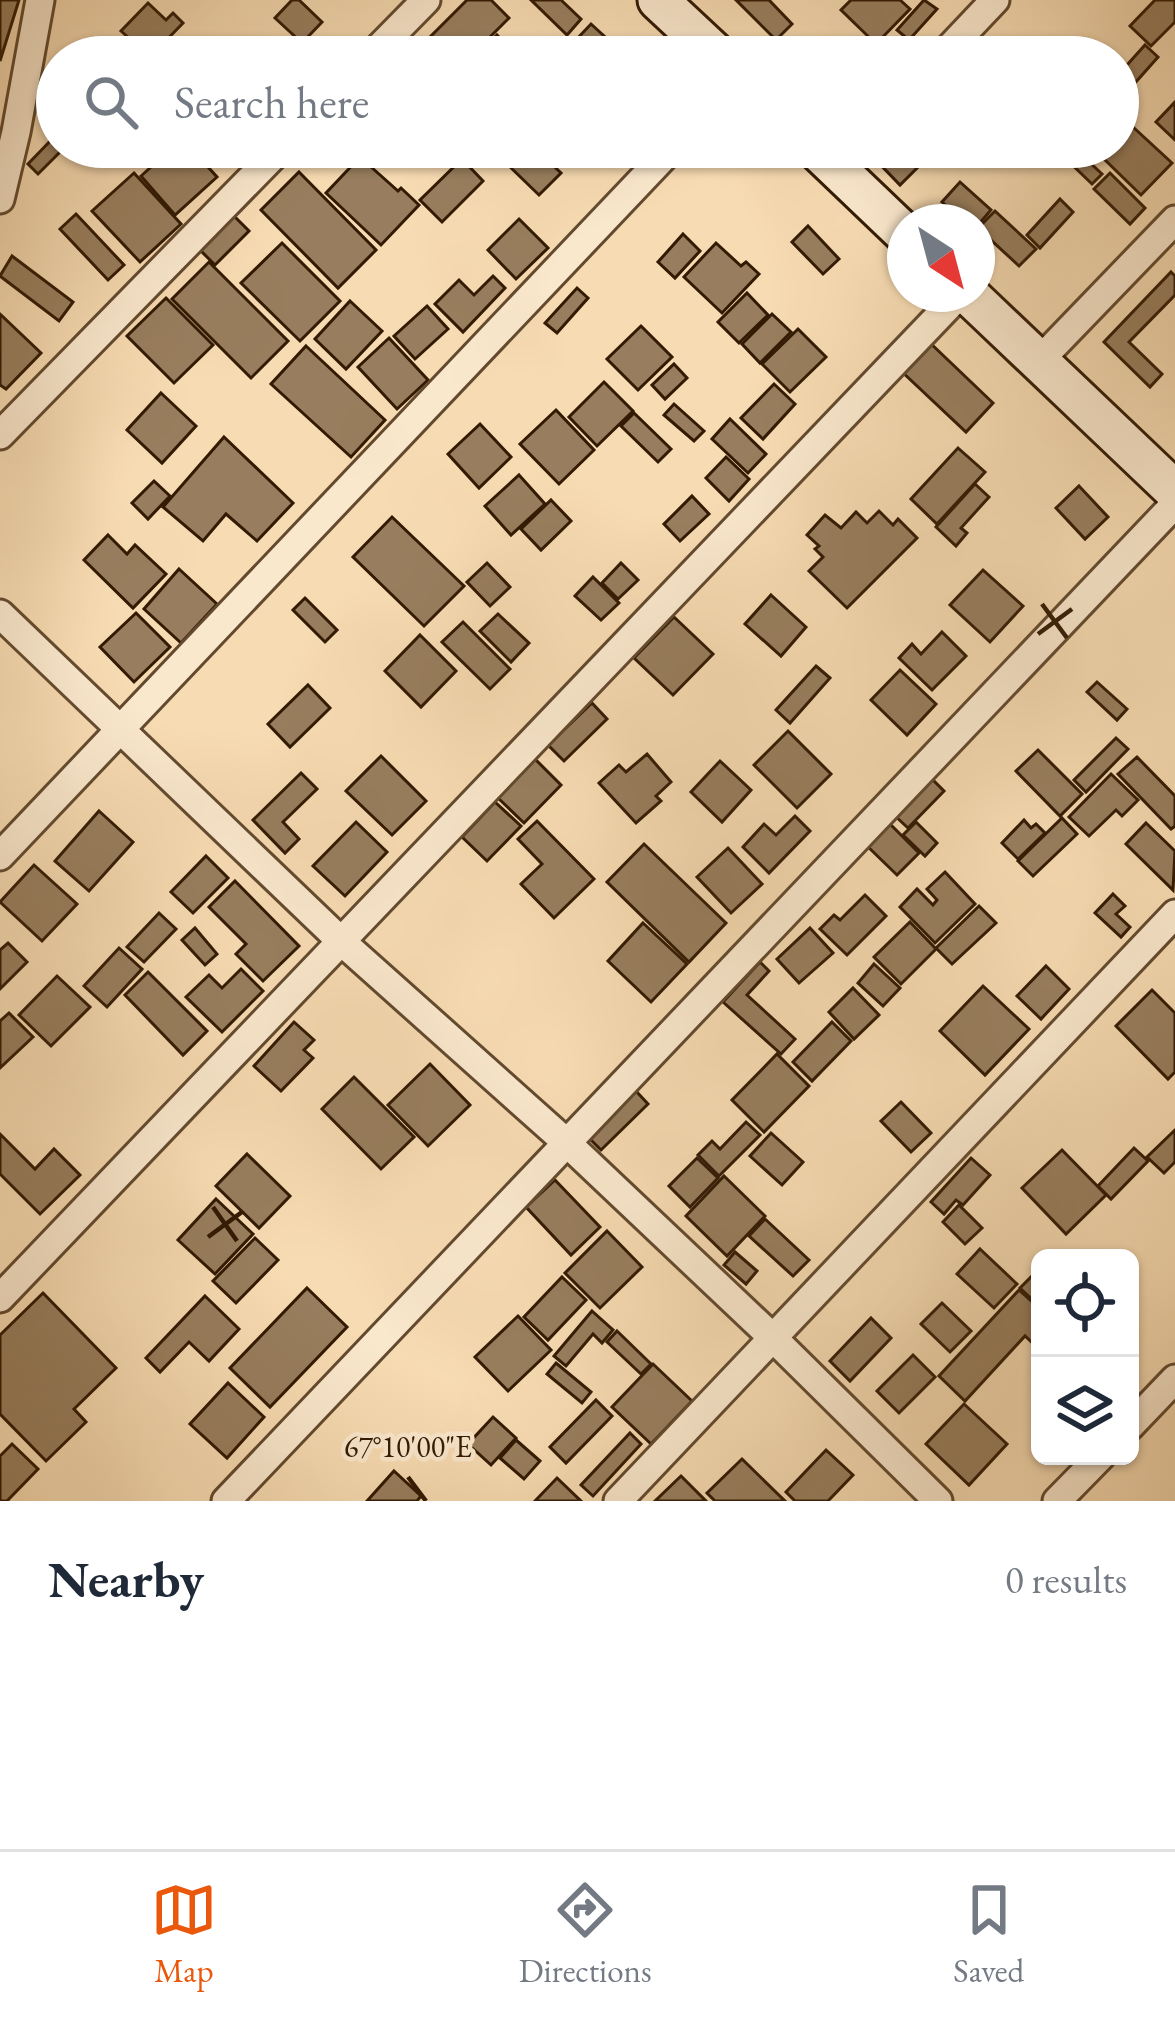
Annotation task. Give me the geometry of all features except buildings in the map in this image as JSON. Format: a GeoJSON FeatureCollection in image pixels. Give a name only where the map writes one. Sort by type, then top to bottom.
{"type":"FeatureCollection","features":[{"type":"Feature","properties":{"kind":"street"},"geometry":{"type":"LineString","coordinates":[[0,199],[40,0]]}},
{"type":"Feature","properties":{"kind":"street"},"geometry":{"type":"LineString","coordinates":[[391,36],[426,0]]}},
{"type":"Feature","properties":{"kind":"street"},"geometry":{"type":"LineString","coordinates":[[658,0],[696,36]]}},
{"type":"Feature","properties":{"kind":"street"},"geometry":{"type":"LineString","coordinates":[[961,36],[994,0]]}},
{"type":"Feature","properties":{"kind":"street"},"geometry":{"type":"LineString","coordinates":[[0,435],[261,168]]}},
{"type":"Feature","properties":{"kind":"street"},"geometry":{"type":"LineString","coordinates":[[0,856],[654,168]]}},
{"type":"Feature","properties":{"kind":"street"},"geometry":{"type":"LineString","coordinates":[[848,168],[887,213]]}},
{"type":"Feature","properties":{"kind":"street"},"geometry":{"type":"LineString","coordinates":[[1039,361],[1175,220]]}},
{"type":"Feature","properties":{"kind":"street"},"geometry":{"type":"LineString","coordinates":[[0,1298],[947,312]]}},
{"type":"Feature","properties":{"kind":"street"},"geometry":{"type":"LineString","coordinates":[[984,312],[1175,491]]}},
{"type":"Feature","properties":{"kind":"street"},"geometry":{"type":"LineString","coordinates":[[226,1501],[1175,504]]}},
{"type":"Feature","properties":{"kind":"street"},"geometry":{"type":"LineString","coordinates":[[0,614],[342,942],[567,1143],[938,1501]]}},
{"type":"Feature","properties":{"kind":"street"},"geometry":{"type":"LineString","coordinates":[[618,1501],[1175,914]]}},
{"type":"Feature","properties":{"kind":"street"},"geometry":{"type":"LineString","coordinates":[[1139,1417],[1175,1379]]}},
{"type":"Feature","properties":{"kind":"street"},"geometry":{"type":"LineString","coordinates":[[1057,1501],[1092,1465]]}}]}
